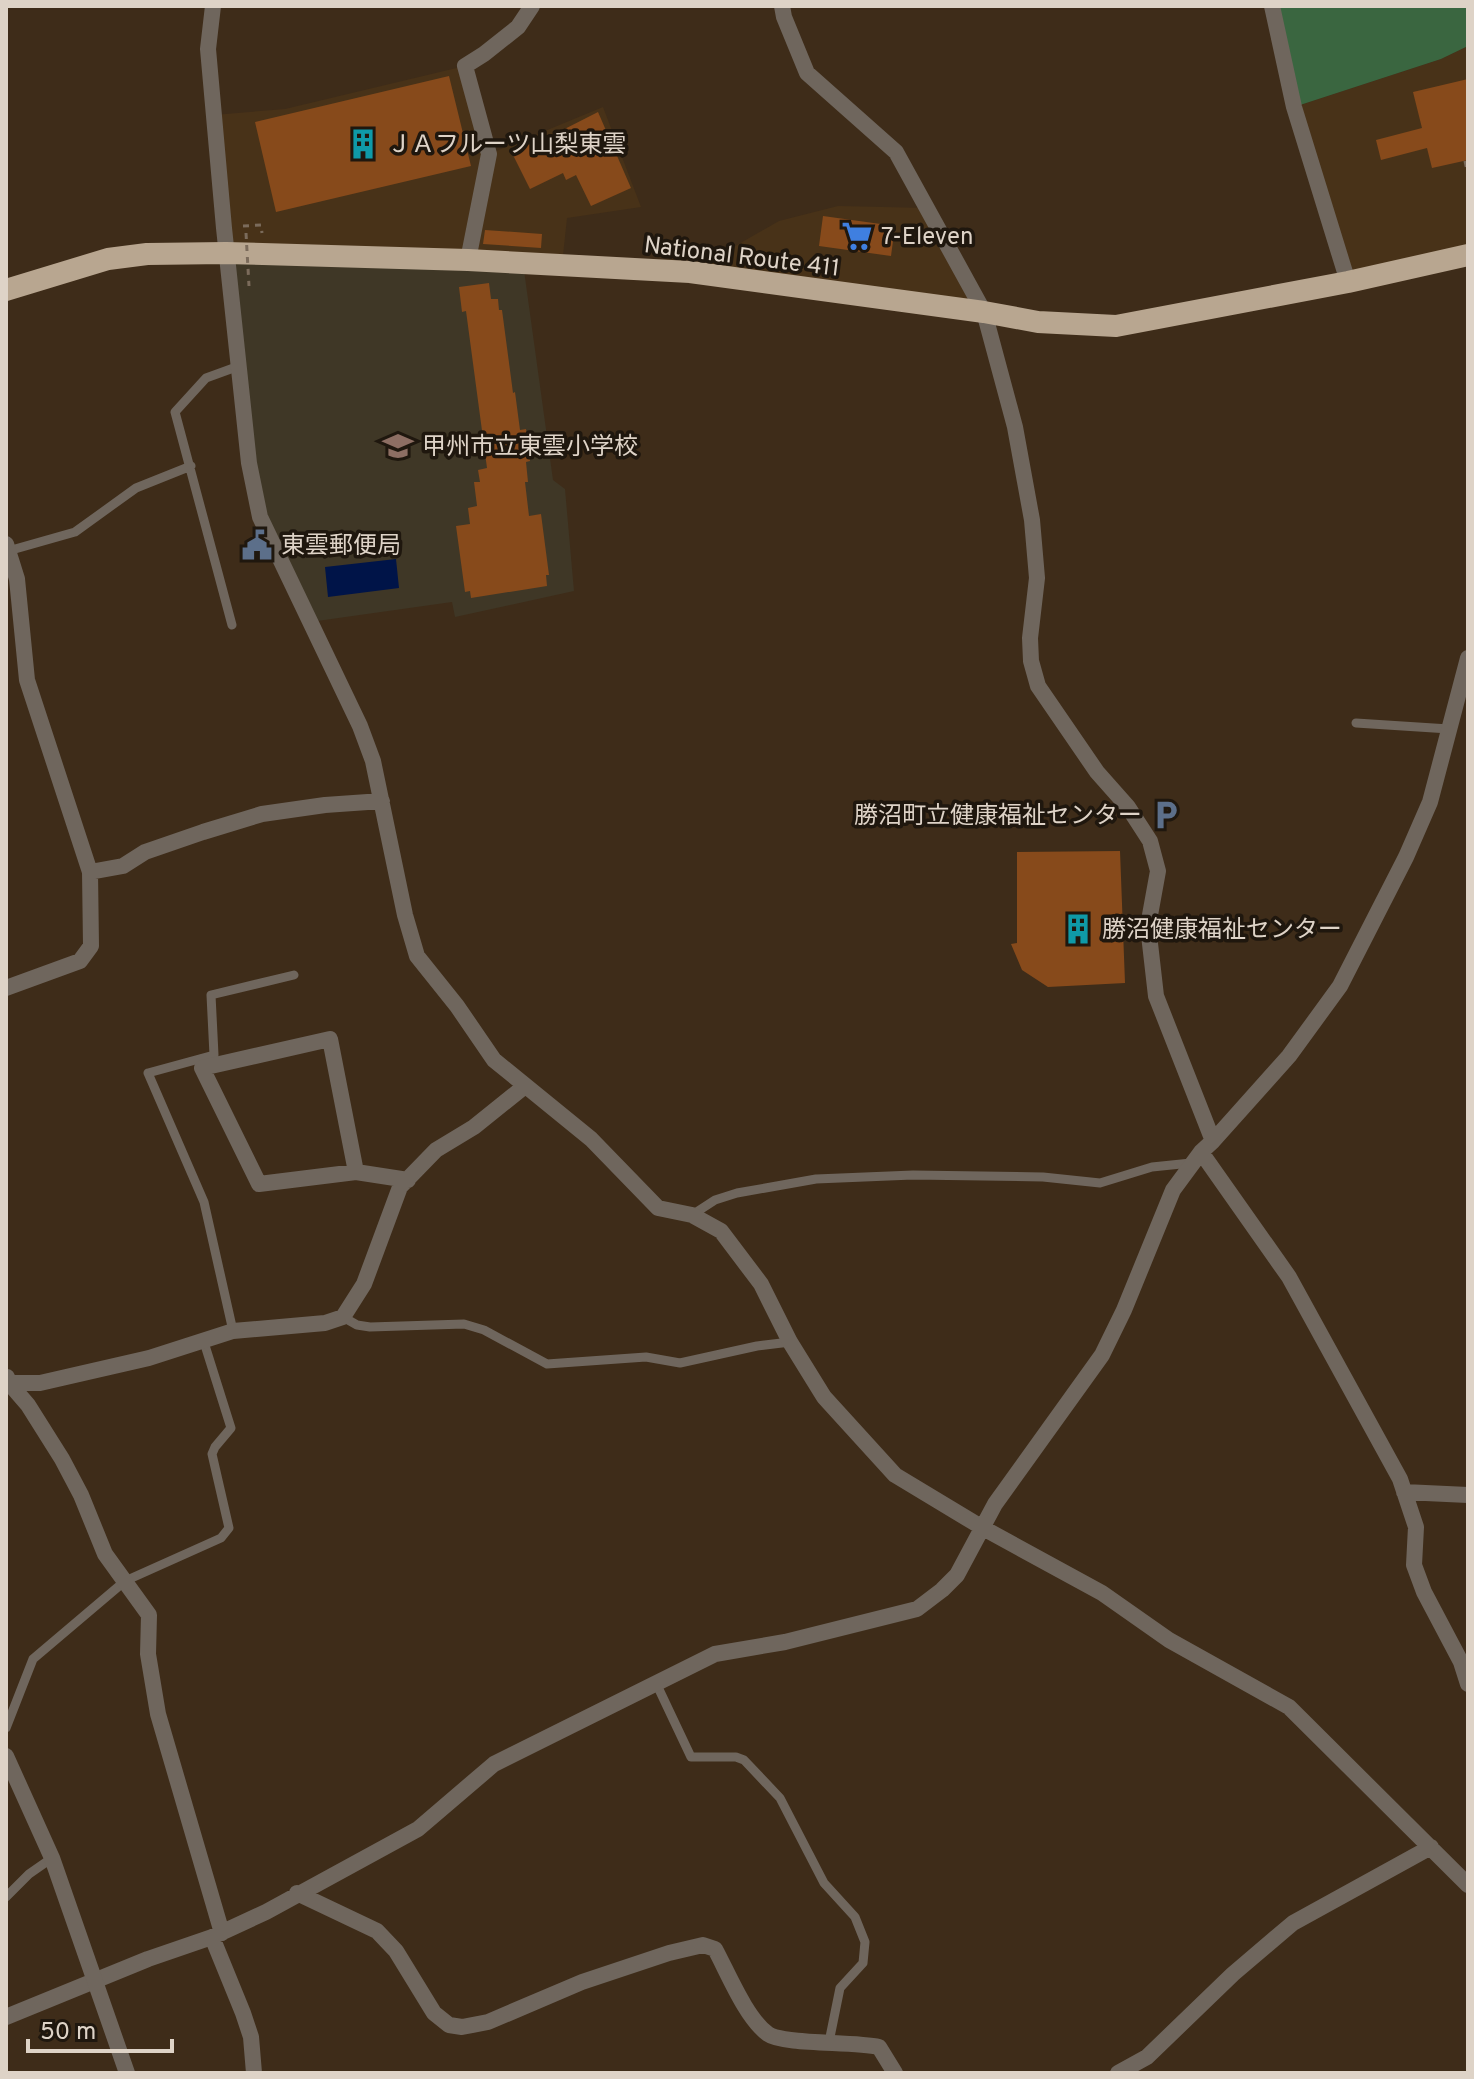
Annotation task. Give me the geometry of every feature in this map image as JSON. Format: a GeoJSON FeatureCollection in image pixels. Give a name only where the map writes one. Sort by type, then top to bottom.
{"type":"FeatureCollection","features":[{"type":"Feature","properties":{"kind":"highway","name":"National Route 411"},"geometry":{"type":"LineString","coordinates":[[6,290],[108,259],[147,254],[226,253],[468,260],[690,272],[1038,322],[1116,326],[1348,282],[1468,255]]}},
{"type":"Feature","properties":{"kind":"street"},"geometry":{"type":"LineString","coordinates":[[213,6],[208,49],[226,253],[249,463],[260,517],[360,726],[373,761],[405,915],[417,956],[494,1060],[591,1139],[658,1208],[692,1215],[721,1231],[761,1284],[790,1342],[824,1397],[895,1475],[983,1528],[1102,1593],[1169,1640],[1289,1707],[1468,1885]]}},
{"type":"Feature","properties":{"kind":"street"},"geometry":{"type":"LineString","coordinates":[[468,260],[489,154],[465,66],[518,27],[532,6]]}},
{"type":"Feature","properties":{"kind":"street"},"geometry":{"type":"LineString","coordinates":[[782,6],[807,73],[896,152],[984,312],[1015,427],[1032,520],[1037,578],[1030,638],[1031,661],[1038,686],[1097,772],[1128,807],[1150,841],[1158,871],[1148,926],[1156,996],[1202,1152],[1289,1277],[1400,1479],[1416,1527],[1414,1565],[1424,1592],[1461,1662],[1468,1684]]}},
{"type":"Feature","properties":{"kind":"street"},"geometry":{"type":"LineString","coordinates":[[1272,6],[1294,107],[1348,282]]}},
{"type":"Feature","properties":{"kind":"street"},"geometry":{"type":"LineString","coordinates":[[6,988],[80,961],[91,946],[90,872],[27,680],[17,579],[7,548]]}},
{"type":"Feature","properties":{"kind":"street"},"geometry":{"type":"LineString","coordinates":[[6,2017],[148,1959],[217,1935],[266,1912],[418,1829],[494,1764],[715,1654],[785,1642],[917,1609],[942,1590],[957,1575],[995,1504],[1102,1355],[1124,1310],[1173,1190],[1202,1152],[1289,1056],[1340,986],[1406,857],[1430,802],[1468,658]]}},
{"type":"Feature","properties":{"kind":"street"},"geometry":{"type":"LineString","coordinates":[[90,872],[123,866],[145,852],[262,814],[382,801]]}},
{"type":"Feature","properties":{"kind":"street"},"geometry":{"type":"LineString","coordinates":[[356,1172],[330,1039],[202,1068],[259,1184],[356,1172],[408,1180]]}},
{"type":"Feature","properties":{"kind":"street"},"geometry":{"type":"LineString","coordinates":[[7,1381],[40,1383],[149,1358],[233,1331],[325,1323],[343,1317],[364,1284],[400,1187],[436,1150],[474,1127],[525,1086]]}},
{"type":"Feature","properties":{"kind":"street"},"geometry":{"type":"LineString","coordinates":[[7,1381],[28,1405],[62,1459],[81,1495],[105,1554],[149,1615],[148,1654],[158,1714],[217,1935],[251,2037],[254,2073]]}},
{"type":"Feature","properties":{"kind":"street"},"geometry":{"type":"LineString","coordinates":[[1404,1492],[1468,1495]]}},
{"type":"Feature","properties":{"kind":"street"},"geometry":{"type":"LineString","coordinates":[[6,1756],[52,1858],[127,2073]]}},
{"type":"Feature","properties":{"kind":"street"},"geometry":{"type":"LineString","coordinates":[[1118,2073],[1147,2057],[1233,1974],[1293,1923],[1431,1847]]}},
{"type":"Feature","properties":{"kind":"street"},"geometry":{"type":"LineString","coordinates":[[297,1893],[377,1931],[396,1951],[434,2013],[449,2025],[462,2027],[488,2022],[582,1982],[703,1945],[715,1949],[751,2016],[770,2036],[803,2041],[864,2043],[879,2047],[895,2073]]}},
{"type":"Feature","properties":{"kind":"lane"},"geometry":{"type":"LineString","coordinates":[[232,625],[175,412],[206,378],[239,366]]}},
{"type":"Feature","properties":{"kind":"lane"},"geometry":{"type":"LineString","coordinates":[[7,548],[75,532],[136,488],[191,466]]}},
{"type":"Feature","properties":{"kind":"lane"},"geometry":{"type":"LineString","coordinates":[[1356,723],[1449,729]]}},
{"type":"Feature","properties":{"kind":"lane"},"geometry":{"type":"LineString","coordinates":[[233,1331],[204,1202],[148,1073],[214,1055],[211,995],[294,975]]}},
{"type":"Feature","properties":{"kind":"lane"},"geometry":{"type":"LineString","coordinates":[[692,1215],[715,1200],[737,1193],[816,1179],[913,1175],[1043,1177],[1100,1183],[1202,1152]]}},
{"type":"Feature","properties":{"kind":"lane"},"geometry":{"type":"LineString","coordinates":[[343,1317],[357,1325],[370,1327],[464,1324],[484,1330],[547,1364],[646,1357],[680,1363],[790,1342]]}},
{"type":"Feature","properties":{"kind":"lane"},"geometry":{"type":"LineString","coordinates":[[6,1728],[33,1659],[125,1581],[221,1538],[229,1528],[212,1454],[231,1428],[203,1339]]}},
{"type":"Feature","properties":{"kind":"lane"},"geometry":{"type":"LineString","coordinates":[[656,1683],[691,1757],[736,1757],[744,1760],[780,1798],[824,1883],[855,1917],[865,1942],[863,1963],[840,1988],[829,2042]]}},
{"type":"Feature","properties":{"kind":"lane"},"geometry":{"type":"LineString","coordinates":[[6,1897],[29,1874],[52,1858]]}},
{"type":"Feature","properties":{"kind":"path"},"geometry":{"type":"LineString","coordinates":[[1465,161],[1468,175]]}},
{"type":"Feature","properties":{"kind":"path"},"geometry":{"type":"LineString","coordinates":[[224,228],[261,225],[263,233],[246,233],[249,286]]}},
{"type":"Feature","properties":{"kind":"shaded area"},"geometry":{"type":"Polygon","coordinates":[[[1468,46],[1468,253],[1348,282],[1294,107],[1441,59],[1468,46]]]}},
{"type":"Feature","properties":{"kind":"shaded area"},"geometry":{"type":"Polygon","coordinates":[[[465,66],[489,154],[603,107],[641,207],[567,218],[562,265],[226,253],[214,115],[285,109],[465,66]]]}},
{"type":"Feature","properties":{"kind":"shaded area"},"geometry":{"type":"Polygon","coordinates":[[[838,206],[927,208],[984,312],[690,272],[779,221],[838,206]]]}},
{"type":"Feature","properties":{"kind":"shaded area","name":"甲州市立東雲小学校"},"geometry":{"type":"Polygon","coordinates":[[[226,253],[523,263],[553,480],[565,489],[574,591],[455,617],[452,602],[310,622],[260,517],[226,253]]]}},
{"type":"Feature","properties":{"kind":"shaded area"},"geometry":{"type":"Polygon","coordinates":[[[396,559],[399,588],[328,597],[325,567],[396,559]]]}},
{"type":"Feature","properties":{"kind":"green space"},"geometry":{"type":"Polygon","coordinates":[[[1272,6],[1468,6],[1468,46],[1441,59],[1294,107],[1272,6]]]}},
{"type":"Feature","properties":{"kind":"building","name":"ＪＡフルーツ山梨東雲"},"geometry":{"type":"Polygon","coordinates":[[[449,76],[471,166],[276,212],[255,122],[449,76]]]}},
{"type":"Feature","properties":{"kind":"building"},"geometry":{"type":"Polygon","coordinates":[[[1468,79],[1468,160],[1432,168],[1427,148],[1381,160],[1376,140],[1422,128],[1413,92],[1468,79]]]}},
{"type":"Feature","properties":{"kind":"building"},"geometry":{"type":"Polygon","coordinates":[[[598,112],[631,188],[591,206],[576,175],[566,180],[563,173],[530,189],[512,153],[598,112]]]}},
{"type":"Feature","properties":{"kind":"building","name":"7-Eleven"},"geometry":{"type":"Polygon","coordinates":[[[823,216],[895,226],[891,256],[819,246],[823,216]]]}},
{"type":"Feature","properties":{"kind":"building"},"geometry":{"type":"Polygon","coordinates":[[[485,230],[542,234],[541,248],[483,244],[485,230]]]}},
{"type":"Feature","properties":{"kind":"building"},"geometry":{"type":"Polygon","coordinates":[[[489,283],[491,299],[498,299],[499,310],[502,310],[520,430],[526,429],[530,461],[526,462],[528,482],[525,482],[529,516],[541,514],[549,575],[546,575],[547,586],[471,598],[470,591],[465,592],[456,526],[470,524],[468,508],[477,506],[474,482],[480,482],[478,470],[487,468],[466,311],[462,312],[459,287],[489,283]]]}},
{"type":"Feature","properties":{"kind":"building","name":"勝沼健康福祉センター"},"geometry":{"type":"Polygon","coordinates":[[[1120,851],[1125,983],[1048,987],[1022,970],[1011,944],[1017,943],[1017,852],[1120,851]]]}},
{"type":"Feature","properties":{"kind":"place","name":"ＪＡフルーツ山梨東雲"},"geometry":{"type":"Point","coordinates":[363,144]}},
{"type":"Feature","properties":{"kind":"place","name":"7-Eleven"},"geometry":{"type":"Point","coordinates":[857,236]}},
{"type":"Feature","properties":{"kind":"place","name":"甲州市立東雲小学校"},"geometry":{"type":"Point","coordinates":[398,446]}},
{"type":"Feature","properties":{"kind":"place","name":"東雲郵便局"},"geometry":{"type":"Point","coordinates":[257,545]}},
{"type":"Feature","properties":{"kind":"place","name":"勝沼町立健康福祉センター"},"geometry":{"type":"Point","coordinates":[1166,815]}},
{"type":"Feature","properties":{"kind":"place","name":"勝沼健康福祉センター"},"geometry":{"type":"Point","coordinates":[1078,929]}}]}
